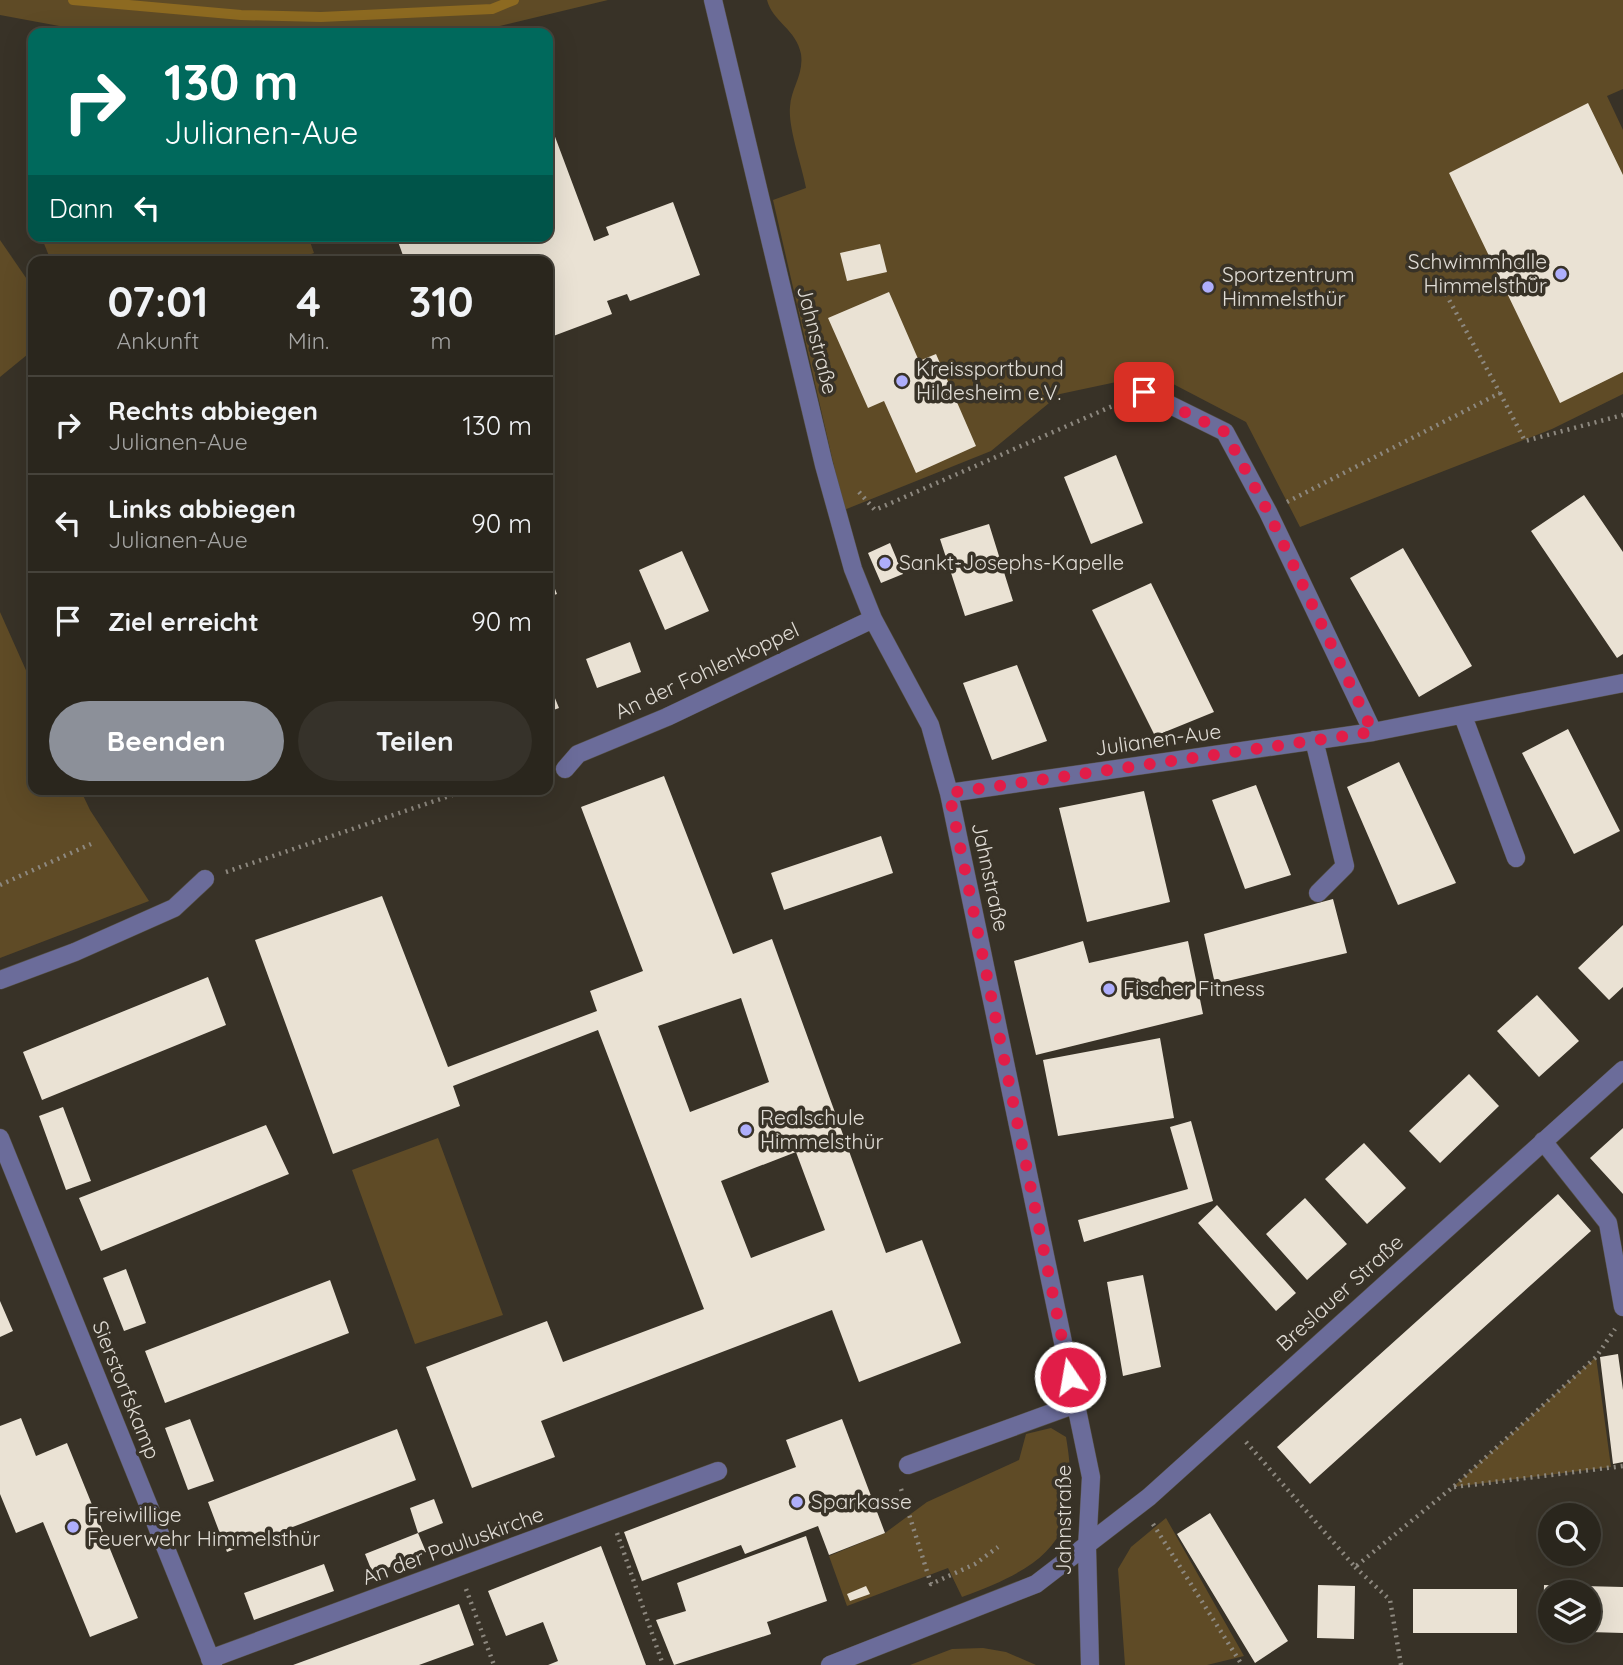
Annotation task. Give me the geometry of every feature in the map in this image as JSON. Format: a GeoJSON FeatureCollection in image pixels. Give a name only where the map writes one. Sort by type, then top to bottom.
{"type":"FeatureCollection","features":[{"type":"Feature","properties":{"kind":"street","name":"Jahnstraße"},"geometry":{"type":"LineString","coordinates":[[713,0],[824,465],[853,569],[873,619],[930,725],[949,793],[1091,1477],[1087,1548],[1090,1665]]}},
{"type":"Feature","properties":{"kind":"street"},"geometry":{"type":"LineString","coordinates":[[1144,392],[1225,432],[1268,512],[1373,732]]}},
{"type":"Feature","properties":{"kind":"street","name":"An der Fohlenkoppel"},"geometry":{"type":"LineString","coordinates":[[565,769],[578,754],[667,717],[873,619]]}},
{"type":"Feature","properties":{"kind":"street","name":"Julianen-Aue"},"geometry":{"type":"LineString","coordinates":[[949,793],[1373,732],[1623,683]]}},
{"type":"Feature","properties":{"kind":"street"},"geometry":{"type":"LineString","coordinates":[[1463,716],[1516,858]]}},
{"type":"Feature","properties":{"kind":"street"},"geometry":{"type":"LineString","coordinates":[[1314,740],[1345,866],[1318,892]]}},
{"type":"Feature","properties":{"kind":"street"},"geometry":{"type":"LineString","coordinates":[[0,980],[75,952],[174,908],[205,879]]}},
{"type":"Feature","properties":{"kind":"street","name":"Breslauer Straße"},"geometry":{"type":"LineString","coordinates":[[1087,1548],[1149,1497],[1623,1070]]}},
{"type":"Feature","properties":{"kind":"street","name":"Sierstorfskamp"},"geometry":{"type":"LineString","coordinates":[[0,1138],[211,1662]]}},
{"type":"Feature","properties":{"kind":"street"},"geometry":{"type":"LineString","coordinates":[[1543,1141],[1608,1223],[1623,1307]]}},
{"type":"Feature","properties":{"kind":"street"},"geometry":{"type":"LineString","coordinates":[[908,1465],[1076,1404]]}},
{"type":"Feature","properties":{"kind":"street","name":"An der Pauluskirche"},"geometry":{"type":"LineString","coordinates":[[211,1662],[718,1471]]}},
{"type":"Feature","properties":{"kind":"street"},"geometry":{"type":"LineString","coordinates":[[830,1665],[1019,1592],[1050,1575],[1087,1548]]}},
{"type":"Feature","properties":{"kind":"path"},"geometry":{"type":"LineString","coordinates":[[1441,285],[1525,441],[1623,415]]}},
{"type":"Feature","properties":{"kind":"path"},"geometry":{"type":"LineString","coordinates":[[875,510],[1144,392]]}},
{"type":"Feature","properties":{"kind":"path"},"geometry":{"type":"LineString","coordinates":[[1268,512],[1500,393]]}},
{"type":"Feature","properties":{"kind":"path"},"geometry":{"type":"LineString","coordinates":[[235,869],[452,795]]}},
{"type":"Feature","properties":{"kind":"path"},"geometry":{"type":"LineString","coordinates":[[0,885],[91,844]]}},
{"type":"Feature","properties":{"kind":"path"},"geometry":{"type":"LineString","coordinates":[[1355,1567],[1453,1487],[1596,1357],[1616,1326]]}},
{"type":"Feature","properties":{"kind":"path"},"geometry":{"type":"LineString","coordinates":[[1230,1423],[1355,1567],[1390,1600],[1401,1665]]}},
{"type":"Feature","properties":{"kind":"path"},"geometry":{"type":"LineString","coordinates":[[908,1465],[901,1483],[902,1497],[930,1584],[975,1564],[998,1547]]}},
{"type":"Feature","properties":{"kind":"path"},"geometry":{"type":"LineString","coordinates":[[1453,1487],[1623,1465]]}},
{"type":"Feature","properties":{"kind":"path"},"geometry":{"type":"LineString","coordinates":[[610,1512],[663,1665]]}},
{"type":"Feature","properties":{"kind":"path"},"geometry":{"type":"LineString","coordinates":[[1148,1518],[1242,1665]]}},
{"type":"Feature","properties":{"kind":"path"},"geometry":{"type":"LineString","coordinates":[[459,1569],[494,1665]]}},
{"type":"Feature","properties":{"kind":"shaded area"},"geometry":{"type":"Polygon","coordinates":[[[0,0],[608,0],[492,28],[70,28],[0,15],[0,0]]]}},
{"type":"Feature","properties":{"kind":"shaded area","name":"Sportzentrum Himmelsthür"},"geometry":{"type":"Polygon","coordinates":[[[767,0],[1623,0],[1623,89],[1607,96],[1623,130],[1623,394],[1552,429],[1300,527],[1246,422],[1154,374],[1060,394],[991,451],[844,510],[773,200],[806,188],[790,116],[791,100],[801,68],[801,54],[795,38],[774,14],[767,0]]]}},
{"type":"Feature","properties":{"kind":"shaded area"},"geometry":{"type":"Polygon","coordinates":[[[0,240],[28,281],[28,354],[0,377],[0,240]]]}},
{"type":"Feature","properties":{"kind":"shaded area"},"geometry":{"type":"Polygon","coordinates":[[[43,242],[310,242],[314,253],[306,256],[49,256],[43,242]]]}},
{"type":"Feature","properties":{"kind":"shaded area"},"geometry":{"type":"Polygon","coordinates":[[[0,612],[28,675],[28,795],[83,795],[149,901],[0,958],[0,612]]]}},
{"type":"Feature","properties":{"kind":"shaded area"},"geometry":{"type":"Polygon","coordinates":[[[438,1138],[503,1315],[415,1344],[352,1170],[438,1138]]]}},
{"type":"Feature","properties":{"kind":"shaded area"},"geometry":{"type":"Polygon","coordinates":[[[1596,1357],[1611,1467],[1453,1487],[1596,1357]]]}},
{"type":"Feature","properties":{"kind":"shaded area"},"geometry":{"type":"Polygon","coordinates":[[[1051,1428],[1066,1437],[1070,1500],[1064,1523],[1054,1542],[1039,1558],[1019,1572],[962,1597],[948,1568],[847,1606],[829,1556],[885,1533],[927,1502],[1019,1460],[1026,1434],[1051,1428]]]}},
{"type":"Feature","properties":{"kind":"shaded area"},"geometry":{"type":"Polygon","coordinates":[[[1166,1518],[1244,1656],[1207,1665],[1125,1665],[1118,1569],[1131,1547],[1166,1518]]]}},
{"type":"Feature","properties":{"kind":"shaded area"},"geometry":{"type":"Polygon","coordinates":[[[983,1648],[1006,1652],[1036,1665],[910,1665],[952,1649],[983,1648]]]}},
{"type":"Feature","properties":{"kind":"building","name":"Schwimmhalle Himmelsthür"},"geometry":{"type":"Polygon","coordinates":[[[1588,103],[1623,175],[1623,372],[1560,403],[1449,173],[1588,103]]]}},
{"type":"Feature","properties":{"kind":"building"},"geometry":{"type":"Polygon","coordinates":[[[553,131],[594,241],[609,235],[606,227],[673,202],[700,275],[630,301],[627,294],[607,301],[612,314],[553,336],[553,256],[403,256],[398,242],[553,242],[553,131]]]}},
{"type":"Feature","properties":{"kind":"building"},"geometry":{"type":"Polygon","coordinates":[[[880,244],[887,272],[847,281],[840,253],[880,244]]]}},
{"type":"Feature","properties":{"kind":"building","name":"Kreissportbund Hildesheim e.V."},"geometry":{"type":"Polygon","coordinates":[[[889,292],[919,361],[936,354],[976,446],[916,473],[884,401],[868,408],[828,318],[889,292]]]}},
{"type":"Feature","properties":{"kind":"building"},"geometry":{"type":"Polygon","coordinates":[[[1116,455],[1143,523],[1091,544],[1064,477],[1116,455]]]}},
{"type":"Feature","properties":{"kind":"building"},"geometry":{"type":"Polygon","coordinates":[[[1584,495],[1623,552],[1623,654],[1617,658],[1531,531],[1584,495]]]}},
{"type":"Feature","properties":{"kind":"building"},"geometry":{"type":"Polygon","coordinates":[[[989,524],[1013,601],[965,616],[940,539],[989,524]]]}},
{"type":"Feature","properties":{"kind":"building","name":"Sankt-Josephs-Kapelle"},"geometry":{"type":"Polygon","coordinates":[[[890,543],[903,574],[881,583],[868,553],[890,543]]]}},
{"type":"Feature","properties":{"kind":"building"},"geometry":{"type":"Polygon","coordinates":[[[1403,548],[1472,666],[1419,697],[1350,578],[1403,548]]]}},
{"type":"Feature","properties":{"kind":"building"},"geometry":{"type":"Polygon","coordinates":[[[682,551],[709,611],[665,630],[639,570],[682,551]]]}},
{"type":"Feature","properties":{"kind":"building"},"geometry":{"type":"Polygon","coordinates":[[[1151,583],[1214,712],[1155,736],[1092,610],[1151,583]]]}},
{"type":"Feature","properties":{"kind":"building"},"geometry":{"type":"Polygon","coordinates":[[[630,642],[641,672],[597,688],[586,659],[630,642]]]}},
{"type":"Feature","properties":{"kind":"building"},"geometry":{"type":"Polygon","coordinates":[[[1017,665],[1047,741],[992,760],[963,683],[1017,665]]]}},
{"type":"Feature","properties":{"kind":"building"},"geometry":{"type":"Polygon","coordinates":[[[553,693],[559,708],[553,710],[553,693]]]}},
{"type":"Feature","properties":{"kind":"building"},"geometry":{"type":"Polygon","coordinates":[[[1568,729],[1620,831],[1574,854],[1522,753],[1568,729]]]}},
{"type":"Feature","properties":{"kind":"building"},"geometry":{"type":"Polygon","coordinates":[[[1399,762],[1456,883],[1398,905],[1347,787],[1399,762]]]}},
{"type":"Feature","properties":{"kind":"building"},"geometry":{"type":"Polygon","coordinates":[[[664,776],[733,954],[772,939],[886,1253],[922,1240],[961,1343],[859,1382],[832,1310],[541,1421],[555,1457],[472,1488],[426,1367],[547,1321],[563,1362],[704,1309],[598,1030],[453,1086],[460,1106],[333,1154],[255,940],[382,896],[448,1067],[597,1011],[590,991],[643,971],[581,807],[664,776]],[[741,998],[658,1026],[690,1112],[769,1082],[741,998]],[[796,1152],[721,1181],[751,1258],[825,1230],[796,1152]]]}},
{"type":"Feature","properties":{"kind":"building"},"geometry":{"type":"Polygon","coordinates":[[[1256,785],[1291,875],[1245,889],[1212,800],[1256,785]]]}},
{"type":"Feature","properties":{"kind":"building"},"geometry":{"type":"Polygon","coordinates":[[[1144,791],[1170,902],[1087,922],[1059,808],[1144,791]]]}},
{"type":"Feature","properties":{"kind":"building"},"geometry":{"type":"Polygon","coordinates":[[[881,836],[893,873],[784,910],[771,873],[881,836]]]}},
{"type":"Feature","properties":{"kind":"building"},"geometry":{"type":"Polygon","coordinates":[[[1333,899],[1347,953],[1215,984],[1204,934],[1333,899]]]}},
{"type":"Feature","properties":{"kind":"building"},"geometry":{"type":"Polygon","coordinates":[[[1623,925],[1623,987],[1609,1000],[1578,968],[1623,925]]]}},
{"type":"Feature","properties":{"kind":"building","name":"Fischer Fitness"},"geometry":{"type":"Polygon","coordinates":[[[1083,941],[1089,963],[1188,941],[1203,1014],[1036,1055],[1014,961],[1083,941]]]}},
{"type":"Feature","properties":{"kind":"building"},"geometry":{"type":"Polygon","coordinates":[[[208,977],[226,1025],[42,1100],[23,1052],[208,977]]]}},
{"type":"Feature","properties":{"kind":"building"},"geometry":{"type":"Polygon","coordinates":[[[1537,995],[1579,1041],[1539,1077],[1497,1031],[1537,995]]]}},
{"type":"Feature","properties":{"kind":"building"},"geometry":{"type":"Polygon","coordinates":[[[1160,1038],[1174,1118],[1058,1136],[1043,1060],[1160,1038]]]}},
{"type":"Feature","properties":{"kind":"building"},"geometry":{"type":"Polygon","coordinates":[[[1469,1074],[1499,1106],[1440,1163],[1409,1131],[1469,1074]]]}},
{"type":"Feature","properties":{"kind":"building"},"geometry":{"type":"Polygon","coordinates":[[[63,1107],[91,1181],[66,1190],[39,1116],[63,1107]]]}},
{"type":"Feature","properties":{"kind":"building"},"geometry":{"type":"Polygon","coordinates":[[[1191,1121],[1213,1201],[1084,1242],[1078,1220],[1188,1189],[1170,1127],[1191,1121]]]}},
{"type":"Feature","properties":{"kind":"building"},"geometry":{"type":"Polygon","coordinates":[[[266,1125],[289,1174],[101,1251],[79,1198],[266,1125]]]}},
{"type":"Feature","properties":{"kind":"building"},"geometry":{"type":"Polygon","coordinates":[[[1623,1128],[1623,1194],[1590,1158],[1623,1128]]]}},
{"type":"Feature","properties":{"kind":"building"},"geometry":{"type":"Polygon","coordinates":[[[1364,1143],[1406,1188],[1367,1224],[1325,1179],[1364,1143]]]}},
{"type":"Feature","properties":{"kind":"building"},"geometry":{"type":"Polygon","coordinates":[[[1558,1194],[1591,1231],[1310,1484],[1277,1447],[1558,1194]]]}},
{"type":"Feature","properties":{"kind":"building"},"geometry":{"type":"Polygon","coordinates":[[[1305,1198],[1347,1244],[1307,1280],[1266,1234],[1305,1198]]]}},
{"type":"Feature","properties":{"kind":"building"},"geometry":{"type":"Polygon","coordinates":[[[1217,1205],[1296,1293],[1276,1311],[1198,1223],[1217,1205]]]}},
{"type":"Feature","properties":{"kind":"building"},"geometry":{"type":"Polygon","coordinates":[[[126,1269],[146,1323],[124,1331],[103,1278],[126,1269]]]}},
{"type":"Feature","properties":{"kind":"building"},"geometry":{"type":"Polygon","coordinates":[[[1143,1275],[1161,1367],[1123,1376],[1107,1282],[1143,1275]]]}},
{"type":"Feature","properties":{"kind":"building"},"geometry":{"type":"Polygon","coordinates":[[[330,1280],[349,1333],[165,1403],[145,1351],[330,1280]]]}},
{"type":"Feature","properties":{"kind":"building"},"geometry":{"type":"Polygon","coordinates":[[[0,1301],[13,1331],[0,1337],[0,1301]]]}},
{"type":"Feature","properties":{"kind":"building"},"geometry":{"type":"Polygon","coordinates":[[[1618,1354],[1623,1390],[1623,1462],[1613,1464],[1600,1357],[1618,1354]]]}},
{"type":"Feature","properties":{"kind":"building","name":"Freiwillige Feuerwehr Himmelsthür"},"geometry":{"type":"Polygon","coordinates":[[[21,1418],[36,1456],[67,1443],[138,1618],[90,1637],[43,1522],[16,1533],[0,1494],[0,1426],[21,1418]]]}},
{"type":"Feature","properties":{"kind":"building"},"geometry":{"type":"Polygon","coordinates":[[[190,1419],[214,1481],[188,1490],[165,1428],[190,1419]]]}},
{"type":"Feature","properties":{"kind":"building"},"geometry":{"type":"Polygon","coordinates":[[[842,1419],[885,1533],[829,1555],[818,1526],[745,1554],[741,1545],[642,1581],[624,1532],[796,1467],[786,1440],[842,1419]]]}},
{"type":"Feature","properties":{"kind":"building"},"geometry":{"type":"Polygon","coordinates":[[[397,1429],[416,1480],[227,1552],[208,1502],[397,1429]]]}},
{"type":"Feature","properties":{"kind":"building"},"geometry":{"type":"Polygon","coordinates":[[[434,1499],[443,1523],[418,1533],[410,1508],[434,1499]]]}},
{"type":"Feature","properties":{"kind":"building"},"geometry":{"type":"Polygon","coordinates":[[[1210,1513],[1288,1641],[1255,1663],[1177,1534],[1210,1513]]]}},
{"type":"Feature","properties":{"kind":"building"},"geometry":{"type":"Polygon","coordinates":[[[418,1533],[426,1552],[373,1574],[365,1554],[418,1533]]]}},
{"type":"Feature","properties":{"kind":"building"},"geometry":{"type":"Polygon","coordinates":[[[806,1536],[827,1601],[767,1622],[771,1634],[674,1665],[656,1620],[686,1611],[677,1583],[806,1536]]]}},
{"type":"Feature","properties":{"kind":"building"},"geometry":{"type":"Polygon","coordinates":[[[601,1546],[646,1665],[548,1665],[558,1661],[543,1622],[506,1636],[488,1591],[601,1546]]]}},
{"type":"Feature","properties":{"kind":"building"},"geometry":{"type":"Polygon","coordinates":[[[324,1564],[334,1591],[254,1620],[244,1593],[324,1564]]]}},
{"type":"Feature","properties":{"kind":"building"},"geometry":{"type":"Polygon","coordinates":[[[1318,1585],[1355,1586],[1354,1639],[1317,1638],[1318,1585]]]}},
{"type":"Feature","properties":{"kind":"building"},"geometry":{"type":"Polygon","coordinates":[[[866,1586],[870,1594],[850,1601],[847,1594],[866,1586]]]}},
{"type":"Feature","properties":{"kind":"building"},"geometry":{"type":"Polygon","coordinates":[[[1601,1586],[1623,1587],[1623,1633],[1601,1632],[1601,1586]]]}},
{"type":"Feature","properties":{"kind":"building"},"geometry":{"type":"Polygon","coordinates":[[[1413,1589],[1517,1589],[1517,1633],[1413,1633],[1413,1589]]]}},
{"type":"Feature","properties":{"kind":"building"},"geometry":{"type":"Polygon","coordinates":[[[459,1604],[474,1645],[419,1665],[293,1665],[459,1604]]]}},
{"type":"Feature","properties":{"kind":"waterway"},"geometry":{"type":"LineString","coordinates":[[73,0],[241,15],[321,17],[492,9],[514,0]]}},
{"type":"Feature","properties":{"kind":"place","name":"Schwimmhalle Himmelsthür"},"geometry":{"type":"Point","coordinates":[1561,274]}},
{"type":"Feature","properties":{"kind":"place","name":"Sportzentrum Himmelsthür"},"geometry":{"type":"Point","coordinates":[1208,287]}},
{"type":"Feature","properties":{"kind":"place","name":"Kreissportbund Hildesheim e.V."},"geometry":{"type":"Point","coordinates":[902,381]}},
{"type":"Feature","properties":{"kind":"place","name":"Sankt-Josephs-Kapelle"},"geometry":{"type":"Point","coordinates":[885,563]}},
{"type":"Feature","properties":{"kind":"place","name":"Fischer Fitness"},"geometry":{"type":"Point","coordinates":[1109,989]}},
{"type":"Feature","properties":{"kind":"place","name":"Realschule Himmelsthür"},"geometry":{"type":"Point","coordinates":[746,1130]}},
{"type":"Feature","properties":{"kind":"place","name":"Sparkasse"},"geometry":{"type":"Point","coordinates":[797,1502]}},
{"type":"Feature","properties":{"kind":"place","name":"Freiwillige Feuerwehr Himmelsthür"},"geometry":{"type":"Point","coordinates":[73,1527]}},
{"type":"Feature","properties":{"kind":"route"},"geometry":{"type":"LineString","coordinates":[[1070,1377],[949,793],[1373,732],[1268,512],[1225,432],[1144,392]]}}]}
